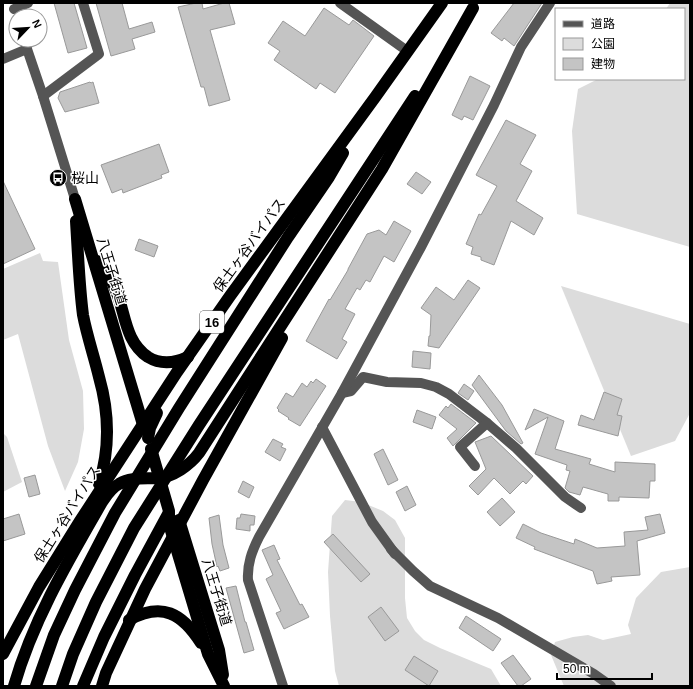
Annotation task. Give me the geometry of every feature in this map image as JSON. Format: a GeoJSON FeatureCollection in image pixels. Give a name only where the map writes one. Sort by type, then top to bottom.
{"type":"FeatureCollection","features":[{"type":"Feature","properties":{"kind":"highway","name":"16"},"geometry":{"type":"LineString","coordinates":[[148,438],[150,428],[158,412],[256,265],[286,215],[433,3]]}},
{"type":"Feature","properties":{"kind":"highway","name":"保土ヶ谷バイパス"},"geometry":{"type":"LineString","coordinates":[[3,654],[23,615],[80,520],[177,372],[230,296],[442,3]]}},
{"type":"Feature","properties":{"kind":"highway"},"geometry":{"type":"LineString","coordinates":[[62,686],[73,654],[96,602],[134,528],[198,425],[474,5]]}},
{"type":"Feature","properties":{"kind":"highway"},"geometry":{"type":"LineString","coordinates":[[14,686],[34,628],[55,584],[102,502],[110,491],[118,484],[129,479],[160,478],[188,466],[199,454],[382,169],[474,5]]}},
{"type":"Feature","properties":{"kind":"highway"},"geometry":{"type":"LineString","coordinates":[[102,686],[106,673],[145,589],[203,480],[410,110],[474,5]]}},
{"type":"Feature","properties":{"kind":"highway","name":"16"},"geometry":{"type":"LineString","coordinates":[[36,686],[54,635],[85,570],[115,514],[179,408],[288,237],[329,177],[403,48]]}},
{"type":"Feature","properties":{"kind":"highway"},"geometry":{"type":"LineString","coordinates":[[75,199],[83,314],[87,335],[104,396],[107,428],[106,450],[101,479],[93,506],[78,544]]}},
{"type":"Feature","properties":{"kind":"highway","name":"八王子街道"},"geometry":{"type":"LineString","coordinates":[[75,199],[160,478],[169,511],[168,524],[208,654],[224,686]]}},
{"type":"Feature","properties":{"kind":"highway","name":"16"},"geometry":{"type":"LineString","coordinates":[[90,250],[114,286],[130,336],[136,347],[153,360],[162,363],[176,362],[188,358],[200,349]]}},
{"type":"Feature","properties":{"kind":"highway"},"geometry":{"type":"LineString","coordinates":[[83,686],[104,637],[169,511]]}},
{"type":"Feature","properties":{"kind":"highway","name":"八王子街道"},"geometry":{"type":"LineString","coordinates":[[169,511],[178,518],[219,650],[224,686]]}},
{"type":"Feature","properties":{"kind":"highway"},"geometry":{"type":"LineString","coordinates":[[104,637],[123,623],[142,613],[157,611],[172,614],[183,620],[194,631],[208,654]]}},
{"type":"Feature","properties":{"kind":"street"},"geometry":{"type":"LineString","coordinates":[[16,8],[28,3]]}},
{"type":"Feature","properties":{"kind":"street"},"geometry":{"type":"LineString","coordinates":[[43,96],[99,54],[83,3]]}},
{"type":"Feature","properties":{"kind":"street"},"geometry":{"type":"LineString","coordinates":[[340,3],[403,48]]}},
{"type":"Feature","properties":{"kind":"street"},"geometry":{"type":"LineString","coordinates":[[283,686],[248,580],[248,570],[252,551],[259,536],[342,393],[421,247],[494,105],[521,47],[550,3]]}},
{"type":"Feature","properties":{"kind":"street"},"geometry":{"type":"LineString","coordinates":[[3,59],[20,48]]}},
{"type":"Feature","properties":{"kind":"street","name":"八王子街道"},"geometry":{"type":"LineString","coordinates":[[27,48],[75,199]]}},
{"type":"Feature","properties":{"kind":"street"},"geometry":{"type":"LineString","coordinates":[[342,393],[351,391],[363,377],[387,382],[421,383],[436,387],[449,394],[487,423],[516,448],[565,497],[581,508]]}},
{"type":"Feature","properties":{"kind":"street"},"geometry":{"type":"LineString","coordinates":[[475,466],[460,447],[487,423]]}},
{"type":"Feature","properties":{"kind":"street"},"geometry":{"type":"LineString","coordinates":[[322,427],[372,522],[410,574]]}},
{"type":"Feature","properties":{"kind":"street"},"geometry":{"type":"LineString","coordinates":[[391,549],[412,571],[430,586],[498,618],[594,674],[611,686]]}},
{"type":"Feature","properties":{"kind":"green space"},"geometry":{"type":"Polygon","coordinates":[[[670,3],[690,3],[690,247],[577,214],[572,131],[578,89],[596,80],[685,80],[685,8],[667,8],[670,3]]]}},
{"type":"Feature","properties":{"kind":"green space"},"geometry":{"type":"Polygon","coordinates":[[[40,253],[43,261],[58,262],[69,340],[83,391],[84,429],[78,462],[65,491],[48,446],[18,334],[3,340],[3,269],[40,253]]]}},
{"type":"Feature","properties":{"kind":"green space"},"geometry":{"type":"Polygon","coordinates":[[[561,286],[690,324],[690,413],[675,441],[631,456],[561,286]]]}},
{"type":"Feature","properties":{"kind":"green space"},"geometry":{"type":"Polygon","coordinates":[[[3,433],[7,437],[22,482],[3,492],[3,433]]]}},
{"type":"Feature","properties":{"kind":"green space"},"geometry":{"type":"Polygon","coordinates":[[[345,500],[361,502],[383,511],[395,520],[405,538],[405,598],[407,618],[415,631],[424,640],[440,648],[491,669],[501,686],[339,686],[335,671],[328,572],[332,516],[345,500]]]}},
{"type":"Feature","properties":{"kind":"green space"},"geometry":{"type":"Polygon","coordinates":[[[690,567],[690,686],[564,686],[551,655],[555,642],[588,635],[603,640],[631,634],[628,625],[636,598],[661,572],[690,567]]]}},
{"type":"Feature","properties":{"kind":"building"},"geometry":{"type":"Polygon","coordinates":[[[54,3],[74,3],[87,48],[68,53],[54,3]]]}},
{"type":"Feature","properties":{"kind":"building"},"geometry":{"type":"Polygon","coordinates":[[[96,3],[122,3],[129,29],[152,22],[155,32],[132,39],[135,49],[111,56],[96,3]]]}},
{"type":"Feature","properties":{"kind":"building"},"geometry":{"type":"Polygon","coordinates":[[[202,3],[203,9],[229,3],[235,24],[210,30],[230,100],[209,106],[204,87],[201,87],[178,7],[202,3]]]}},
{"type":"Feature","properties":{"kind":"building"},"geometry":{"type":"Polygon","coordinates":[[[514,3],[542,3],[514,46],[504,38],[502,41],[491,33],[514,3]]]}},
{"type":"Feature","properties":{"kind":"building"},"geometry":{"type":"Polygon","coordinates":[[[324,8],[349,25],[353,20],[374,36],[335,93],[320,83],[316,89],[274,60],[280,51],[268,43],[283,21],[305,36],[324,8]]]}},
{"type":"Feature","properties":{"kind":"building"},"geometry":{"type":"Polygon","coordinates":[[[470,76],[490,86],[473,120],[464,116],[462,120],[452,115],[470,76]]]}},
{"type":"Feature","properties":{"kind":"building"},"geometry":{"type":"Polygon","coordinates":[[[93,82],[99,103],[65,112],[58,98],[60,92],[93,82]]]}},
{"type":"Feature","properties":{"kind":"building"},"geometry":{"type":"Polygon","coordinates":[[[506,120],[536,135],[520,164],[532,171],[516,201],[543,218],[534,235],[511,221],[494,265],[481,260],[481,257],[471,254],[473,247],[466,244],[479,214],[481,215],[497,186],[476,175],[506,120]]]}},
{"type":"Feature","properties":{"kind":"building"},"geometry":{"type":"Polygon","coordinates":[[[159,144],[169,172],[161,175],[162,178],[123,193],[122,189],[112,193],[101,165],[159,144]]]}},
{"type":"Feature","properties":{"kind":"building"},"geometry":{"type":"Polygon","coordinates":[[[416,172],[431,182],[422,194],[407,184],[416,172]]]}},
{"type":"Feature","properties":{"kind":"building"},"geometry":{"type":"Polygon","coordinates":[[[3,181],[35,249],[3,264],[3,181]]]}},
{"type":"Feature","properties":{"kind":"building"},"geometry":{"type":"Polygon","coordinates":[[[394,221],[411,231],[394,262],[384,256],[370,282],[366,280],[360,290],[357,288],[345,309],[355,314],[342,339],[347,342],[337,359],[306,341],[329,299],[330,300],[348,270],[367,234],[379,230],[386,235],[394,221]]]}},
{"type":"Feature","properties":{"kind":"building"},"geometry":{"type":"Polygon","coordinates":[[[139,239],[158,246],[154,257],[135,250],[139,239]]]}},
{"type":"Feature","properties":{"kind":"building"},"geometry":{"type":"Polygon","coordinates":[[[468,280],[480,288],[439,348],[428,346],[431,315],[421,308],[436,287],[454,300],[468,280]]]}},
{"type":"Feature","properties":{"kind":"building"},"geometry":{"type":"Polygon","coordinates":[[[413,351],[431,353],[430,369],[412,367],[413,351]]]}},
{"type":"Feature","properties":{"kind":"building"},"geometry":{"type":"Polygon","coordinates":[[[479,375],[502,405],[523,443],[521,444],[506,431],[472,385],[479,375]]]}},
{"type":"Feature","properties":{"kind":"building"},"geometry":{"type":"Polygon","coordinates":[[[316,379],[326,386],[300,426],[278,411],[279,410],[277,408],[286,393],[293,397],[302,383],[307,387],[311,381],[313,383],[316,379]]]}},
{"type":"Feature","properties":{"kind":"building"},"geometry":{"type":"Polygon","coordinates":[[[464,384],[474,391],[468,400],[458,393],[464,384]]]}},
{"type":"Feature","properties":{"kind":"building"},"geometry":{"type":"Polygon","coordinates":[[[604,392],[622,399],[617,415],[622,416],[618,436],[578,425],[581,415],[594,420],[604,392]]]}},
{"type":"Feature","properties":{"kind":"building"},"geometry":{"type":"Polygon","coordinates":[[[451,404],[476,423],[453,446],[447,438],[457,429],[439,415],[446,406],[448,408],[451,404]]]}},
{"type":"Feature","properties":{"kind":"building"},"geometry":{"type":"Polygon","coordinates":[[[534,409],[564,421],[555,449],[591,459],[589,464],[615,472],[615,462],[655,464],[655,481],[650,481],[649,498],[619,497],[619,501],[608,501],[608,494],[583,487],[580,495],[569,492],[565,488],[570,471],[566,470],[567,465],[535,454],[548,417],[525,430],[534,409]]]}},
{"type":"Feature","properties":{"kind":"building"},"geometry":{"type":"Polygon","coordinates":[[[417,410],[436,417],[432,429],[413,422],[417,410]]]}},
{"type":"Feature","properties":{"kind":"building"},"geometry":{"type":"Polygon","coordinates":[[[491,436],[533,476],[526,484],[523,481],[510,494],[494,478],[478,495],[469,486],[486,469],[475,442],[491,436]]]}},
{"type":"Feature","properties":{"kind":"building"},"geometry":{"type":"Polygon","coordinates":[[[273,439],[283,444],[281,447],[286,449],[280,461],[265,452],[273,439]]]}},
{"type":"Feature","properties":{"kind":"building"},"geometry":{"type":"Polygon","coordinates":[[[383,449],[398,480],[388,485],[374,454],[383,449]]]}},
{"type":"Feature","properties":{"kind":"building"},"geometry":{"type":"Polygon","coordinates":[[[35,475],[40,494],[29,497],[24,478],[35,475]]]}},
{"type":"Feature","properties":{"kind":"building"},"geometry":{"type":"Polygon","coordinates":[[[243,481],[254,487],[249,498],[238,492],[243,481]]]}},
{"type":"Feature","properties":{"kind":"building"},"geometry":{"type":"Polygon","coordinates":[[[407,486],[416,505],[405,511],[396,492],[407,486]]]}},
{"type":"Feature","properties":{"kind":"building"},"geometry":{"type":"Polygon","coordinates":[[[502,498],[515,512],[500,526],[487,512],[502,498]]]}},
{"type":"Feature","properties":{"kind":"building"},"geometry":{"type":"Polygon","coordinates":[[[19,514],[25,534],[3,541],[3,519],[19,514]]]}},
{"type":"Feature","properties":{"kind":"building"},"geometry":{"type":"Polygon","coordinates":[[[241,514],[255,516],[254,525],[250,525],[250,531],[236,529],[237,518],[240,518],[241,514]]]}},
{"type":"Feature","properties":{"kind":"building"},"geometry":{"type":"Polygon","coordinates":[[[660,514],[665,533],[637,541],[640,575],[611,577],[612,581],[597,584],[593,571],[534,549],[535,547],[516,538],[523,524],[541,533],[574,544],[575,539],[597,548],[625,546],[624,532],[648,530],[645,517],[660,514]]]}},
{"type":"Feature","properties":{"kind":"building"},"geometry":{"type":"Polygon","coordinates":[[[219,515],[223,545],[229,568],[220,571],[218,566],[217,567],[212,544],[209,518],[219,515]]]}},
{"type":"Feature","properties":{"kind":"building"},"geometry":{"type":"Polygon","coordinates":[[[333,534],[370,574],[361,582],[324,542],[333,534]]]}},
{"type":"Feature","properties":{"kind":"building"},"geometry":{"type":"Polygon","coordinates":[[[274,545],[280,559],[277,560],[300,605],[302,604],[309,617],[284,629],[276,613],[281,611],[266,579],[273,575],[262,550],[274,545]]]}},
{"type":"Feature","properties":{"kind":"building"},"geometry":{"type":"Polygon","coordinates":[[[236,586],[254,650],[244,653],[226,588],[236,586]]]}},
{"type":"Feature","properties":{"kind":"building"},"geometry":{"type":"Polygon","coordinates":[[[381,607],[399,631],[385,641],[368,617],[381,607]]]}},
{"type":"Feature","properties":{"kind":"building"},"geometry":{"type":"Polygon","coordinates":[[[466,616],[501,639],[493,651],[459,628],[466,616]]]}},
{"type":"Feature","properties":{"kind":"building"},"geometry":{"type":"Polygon","coordinates":[[[513,655],[531,679],[521,686],[518,686],[501,663],[513,655]]]}},
{"type":"Feature","properties":{"kind":"building"},"geometry":{"type":"Polygon","coordinates":[[[414,656],[438,671],[429,686],[405,670],[414,656]]]}},
{"type":"Feature","properties":{"kind":"place","name":"桜山"},"geometry":{"type":"Point","coordinates":[58,178]}}]}
